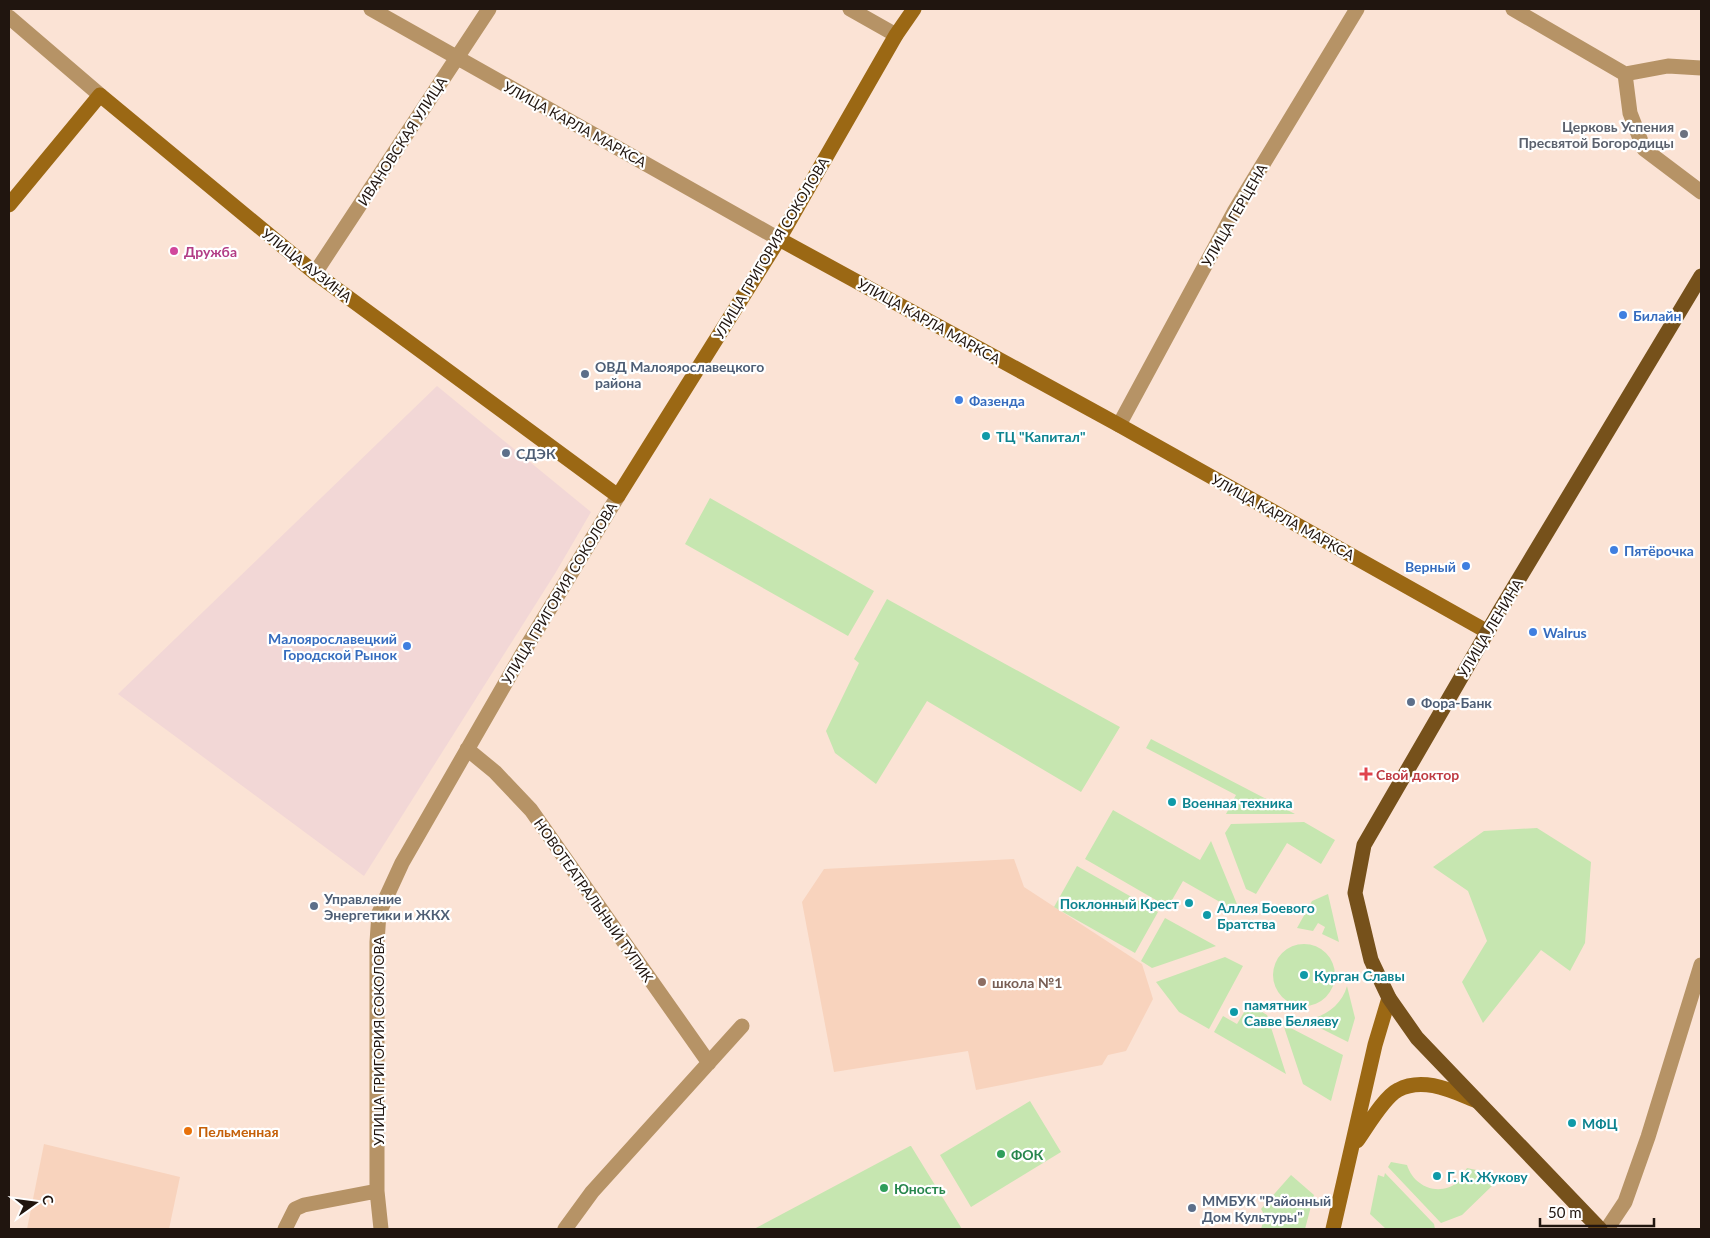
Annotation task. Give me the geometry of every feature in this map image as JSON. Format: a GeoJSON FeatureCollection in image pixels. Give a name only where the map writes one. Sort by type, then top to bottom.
{"type":"FeatureCollection","features":[{"type":"Feature","properties":{"kind":"main road","name":"УЛИЦА ГРИГОРИЯ СОКОЛОВА"},"geometry":{"type":"LineString","coordinates":[[618,496],[779,239],[896,35],[914,9]]}},
{"type":"Feature","properties":{"kind":"main road"},"geometry":{"type":"LineString","coordinates":[[9,206],[100,95]]}},
{"type":"Feature","properties":{"kind":"main road","name":"УЛИЦА АУЗИНА"},"geometry":{"type":"LineString","coordinates":[[100,95],[315,273],[618,496]]}},
{"type":"Feature","properties":{"kind":"main road","name":"УЛИЦА КАРЛА МАРКСА"},"geometry":{"type":"LineString","coordinates":[[779,239],[1119,425],[1488,632]]}},
{"type":"Feature","properties":{"kind":"main road","name":"УЛИЦА ЛЕНИНА"},"geometry":{"type":"LineString","coordinates":[[1600,1229],[1417,1038],[1389,998],[1371,960],[1355,893],[1364,845],[1488,632],[1701,276]]}},
{"type":"Feature","properties":{"kind":"main road"},"geometry":{"type":"LineString","coordinates":[[1333,1229],[1375,1045],[1389,998]]}},
{"type":"Feature","properties":{"kind":"main road"},"geometry":{"type":"LineString","coordinates":[[1353,1146],[1381,1108],[1398,1090],[1432,1085],[1477,1101]]}},
{"type":"Feature","properties":{"kind":"street","name":"УЛИЦА КАРЛА МАРКСА"},"geometry":{"type":"LineString","coordinates":[[371,9],[779,239]]}},
{"type":"Feature","properties":{"kind":"street","name":"ИВАНОВСКАЯ УЛИЦА"},"geometry":{"type":"LineString","coordinates":[[315,273],[489,9]]}},
{"type":"Feature","properties":{"kind":"street"},"geometry":{"type":"LineString","coordinates":[[850,9],[896,35]]}},
{"type":"Feature","properties":{"kind":"street","name":"УЛИЦА ГЕРЦЕНА"},"geometry":{"type":"LineString","coordinates":[[1119,425],[1234,212],[1357,9]]}},
{"type":"Feature","properties":{"kind":"street"},"geometry":{"type":"LineString","coordinates":[[1513,9],[1625,74],[1668,66],[1701,68]]}},
{"type":"Feature","properties":{"kind":"street","name":"УЛИЦА АУЗИНА"},"geometry":{"type":"LineString","coordinates":[[9,17],[100,95]]}},
{"type":"Feature","properties":{"kind":"street"},"geometry":{"type":"LineString","coordinates":[[1625,74],[1630,113],[1644,149],[1701,192]]}},
{"type":"Feature","properties":{"kind":"street","name":"УЛИЦА ГРИГОРИЯ СОКОЛОВА"},"geometry":{"type":"LineString","coordinates":[[381,1229],[377,1191],[377,942],[379,913],[402,864],[467,749],[618,496]]}},
{"type":"Feature","properties":{"kind":"street","name":"НОВОТЕАТРАЛЬНЫЙ ТУПИК"},"geometry":{"type":"LineString","coordinates":[[467,749],[495,772],[531,810],[709,1063]]}},
{"type":"Feature","properties":{"kind":"street"},"geometry":{"type":"LineString","coordinates":[[1607,1229],[1625,1202],[1648,1137],[1701,965]]}},
{"type":"Feature","properties":{"kind":"street"},"geometry":{"type":"LineString","coordinates":[[565,1229],[592,1192],[742,1026]]}},
{"type":"Feature","properties":{"kind":"street"},"geometry":{"type":"LineString","coordinates":[[285,1229],[294,1209],[304,1205],[377,1191]]}},
{"type":"Feature","properties":{"kind":"shaded area"},"geometry":{"type":"Polygon","coordinates":[[[437,386],[591,512],[556,572],[364,876],[118,694],[437,386]]]}},
{"type":"Feature","properties":{"kind":"shaded area","name":"школа №1"},"geometry":{"type":"Polygon","coordinates":[[[1014,859],[1024,887],[1142,964],[1153,999],[1126,1051],[1108,1055],[1102,1065],[976,1090],[968,1051],[834,1072],[802,902],[824,869],[1014,859]]]}},
{"type":"Feature","properties":{"kind":"shaded area"},"geometry":{"type":"Polygon","coordinates":[[[44,1144],[180,1177],[169,1229],[27,1229],[44,1144]]]}},
{"type":"Feature","properties":{"kind":"green space"},"geometry":{"type":"Polygon","coordinates":[[[710,498],[874,591],[848,636],[685,544],[710,498]]]}},
{"type":"Feature","properties":{"kind":"green space"},"geometry":{"type":"Polygon","coordinates":[[[887,599],[1120,727],[1081,792],[927,701],[876,784],[835,753],[826,731],[859,663],[854,659],[887,599]]]}},
{"type":"Feature","properties":{"kind":"green space"},"geometry":{"type":"Polygon","coordinates":[[[1151,739],[1295,814],[1226,814],[1236,795],[1146,748],[1151,739]]]}},
{"type":"Feature","properties":{"kind":"green space"},"geometry":{"type":"Polygon","coordinates":[[[1113,810],[1200,860],[1211,841],[1241,914],[1183,881],[1168,907],[1085,859],[1113,810]]]}},
{"type":"Feature","properties":{"kind":"green space"},"geometry":{"type":"Polygon","coordinates":[[[1304,822],[1335,840],[1321,864],[1287,843],[1256,894],[1246,889],[1225,833],[1231,824],[1304,822]]]}},
{"type":"Feature","properties":{"kind":"green space"},"geometry":{"type":"Polygon","coordinates":[[[1537,828],[1591,862],[1585,943],[1570,971],[1541,950],[1483,1023],[1462,982],[1487,941],[1468,891],[1433,867],[1484,831],[1537,828]]]}},
{"type":"Feature","properties":{"kind":"green space"},"geometry":{"type":"Polygon","coordinates":[[[1077,866],[1158,912],[1135,953],[1054,907],[1077,866]]]}},
{"type":"Feature","properties":{"kind":"green space"},"geometry":{"type":"Polygon","coordinates":[[[1328,894],[1339,942],[1322,934],[1325,927],[1318,923],[1313,931],[1297,928],[1312,901],[1328,894]]]}},
{"type":"Feature","properties":{"kind":"green space"},"geometry":{"type":"Polygon","coordinates":[[[1165,918],[1216,946],[1152,968],[1141,961],[1165,918]]]}},
{"type":"Feature","properties":{"kind":"green space","name":"Курган Славы"},"geometry":{"type":"Polygon","coordinates":[[[1304,944],[1321,949],[1326,953],[1330,958],[1335,975],[1330,992],[1326,997],[1321,1001],[1304,1006],[1287,1001],[1282,997],[1278,992],[1273,975],[1278,958],[1282,953],[1287,949],[1304,944]]]}},
{"type":"Feature","properties":{"kind":"green space"},"geometry":{"type":"Polygon","coordinates":[[[1225,957],[1243,966],[1209,1029],[1179,1012],[1156,982],[1225,957]]]}},
{"type":"Feature","properties":{"kind":"green space"},"geometry":{"type":"Polygon","coordinates":[[[1347,986],[1355,1018],[1348,1042],[1304,1020],[1318,1017],[1331,1009],[1341,999],[1347,986]]]}},
{"type":"Feature","properties":{"kind":"green space"},"geometry":{"type":"Polygon","coordinates":[[[1249,1004],[1267,1015],[1286,1074],[1214,1032],[1223,1016],[1237,1024],[1249,1004]]]}},
{"type":"Feature","properties":{"kind":"green space"},"geometry":{"type":"Polygon","coordinates":[[[1283,1024],[1343,1055],[1331,1101],[1303,1084],[1283,1024]]]}},
{"type":"Feature","properties":{"kind":"green space","name":"ФОК"},"geometry":{"type":"Polygon","coordinates":[[[1030,1101],[1061,1152],[971,1207],[940,1155],[1030,1101]]]}},
{"type":"Feature","properties":{"kind":"green space","name":"Юность"},"geometry":{"type":"Polygon","coordinates":[[[910,1146],[962,1229],[754,1229],[910,1146]]]}},
{"type":"Feature","properties":{"kind":"green space"},"geometry":{"type":"Polygon","coordinates":[[[1391,1162],[1407,1165],[1415,1179],[1421,1184],[1435,1189],[1443,1189],[1459,1181],[1467,1168],[1481,1171],[1493,1185],[1462,1215],[1441,1223],[1388,1167],[1391,1162]]]}},
{"type":"Feature","properties":{"kind":"green space"},"geometry":{"type":"Polygon","coordinates":[[[1385,1173],[1434,1224],[1435,1229],[1386,1229],[1370,1214],[1378,1175],[1384,1177],[1385,1173]]]}},
{"type":"Feature","properties":{"kind":"green space"},"geometry":{"type":"Polygon","coordinates":[[[1291,1175],[1314,1195],[1305,1229],[1261,1229],[1265,1216],[1261,1209],[1291,1175]]]}},
{"type":"Feature","properties":{"kind":"place","name":"Церковь Успения Пресвятой Богородицы"},"geometry":{"type":"Point","coordinates":[1684,134]}},
{"type":"Feature","properties":{"kind":"place","name":"Дружба"},"geometry":{"type":"Point","coordinates":[174,251]}},
{"type":"Feature","properties":{"kind":"place","name":"Билайн"},"geometry":{"type":"Point","coordinates":[1623,315]}},
{"type":"Feature","properties":{"kind":"place","name":"ОВД Малоярославецкого района"},"geometry":{"type":"Point","coordinates":[585,374]}},
{"type":"Feature","properties":{"kind":"place","name":"Фазенда"},"geometry":{"type":"Point","coordinates":[959,400]}},
{"type":"Feature","properties":{"kind":"place","name":"ТЦ \"Капитал\""},"geometry":{"type":"Point","coordinates":[986,436]}},
{"type":"Feature","properties":{"kind":"place","name":"СДЭК"},"geometry":{"type":"Point","coordinates":[506,453]}},
{"type":"Feature","properties":{"kind":"place","name":"Пятёрочка"},"geometry":{"type":"Point","coordinates":[1614,550]}},
{"type":"Feature","properties":{"kind":"place","name":"Верный"},"geometry":{"type":"Point","coordinates":[1466,566]}},
{"type":"Feature","properties":{"kind":"place","name":"Walrus"},"geometry":{"type":"Point","coordinates":[1533,632]}},
{"type":"Feature","properties":{"kind":"place","name":"Малоярославецкий Городской Рынок"},"geometry":{"type":"Point","coordinates":[407,646]}},
{"type":"Feature","properties":{"kind":"place","name":"Фора-Банк"},"geometry":{"type":"Point","coordinates":[1411,702]}},
{"type":"Feature","properties":{"kind":"place","name":"Свой доктор"},"geometry":{"type":"Point","coordinates":[1366,774]}},
{"type":"Feature","properties":{"kind":"place","name":"Военная техника"},"geometry":{"type":"Point","coordinates":[1172,802]}},
{"type":"Feature","properties":{"kind":"place","name":"Поклонный Крест"},"geometry":{"type":"Point","coordinates":[1189,903]}},
{"type":"Feature","properties":{"kind":"place","name":"Управление Энергетики и ЖКХ"},"geometry":{"type":"Point","coordinates":[314,906]}},
{"type":"Feature","properties":{"kind":"place","name":"Аллея Боевого Братства"},"geometry":{"type":"Point","coordinates":[1207,915]}},
{"type":"Feature","properties":{"kind":"place","name":"Курган Славы"},"geometry":{"type":"Point","coordinates":[1304,975]}},
{"type":"Feature","properties":{"kind":"place","name":"школа №1"},"geometry":{"type":"Point","coordinates":[982,982]}},
{"type":"Feature","properties":{"kind":"place","name":"памятник Савве Беляеву"},"geometry":{"type":"Point","coordinates":[1234,1012]}},
{"type":"Feature","properties":{"kind":"place","name":"МФЦ"},"geometry":{"type":"Point","coordinates":[1572,1123]}},
{"type":"Feature","properties":{"kind":"place","name":"Пельменная"},"geometry":{"type":"Point","coordinates":[188,1131]}},
{"type":"Feature","properties":{"kind":"place","name":"ФОК"},"geometry":{"type":"Point","coordinates":[1001,1154]}},
{"type":"Feature","properties":{"kind":"place","name":"Г. К. Жукову"},"geometry":{"type":"Point","coordinates":[1437,1176]}},
{"type":"Feature","properties":{"kind":"place","name":"Юность"},"geometry":{"type":"Point","coordinates":[884,1188]}},
{"type":"Feature","properties":{"kind":"place","name":"ММБУК \"Районный Дом Культуры\""},"geometry":{"type":"Point","coordinates":[1192,1208]}}]}
